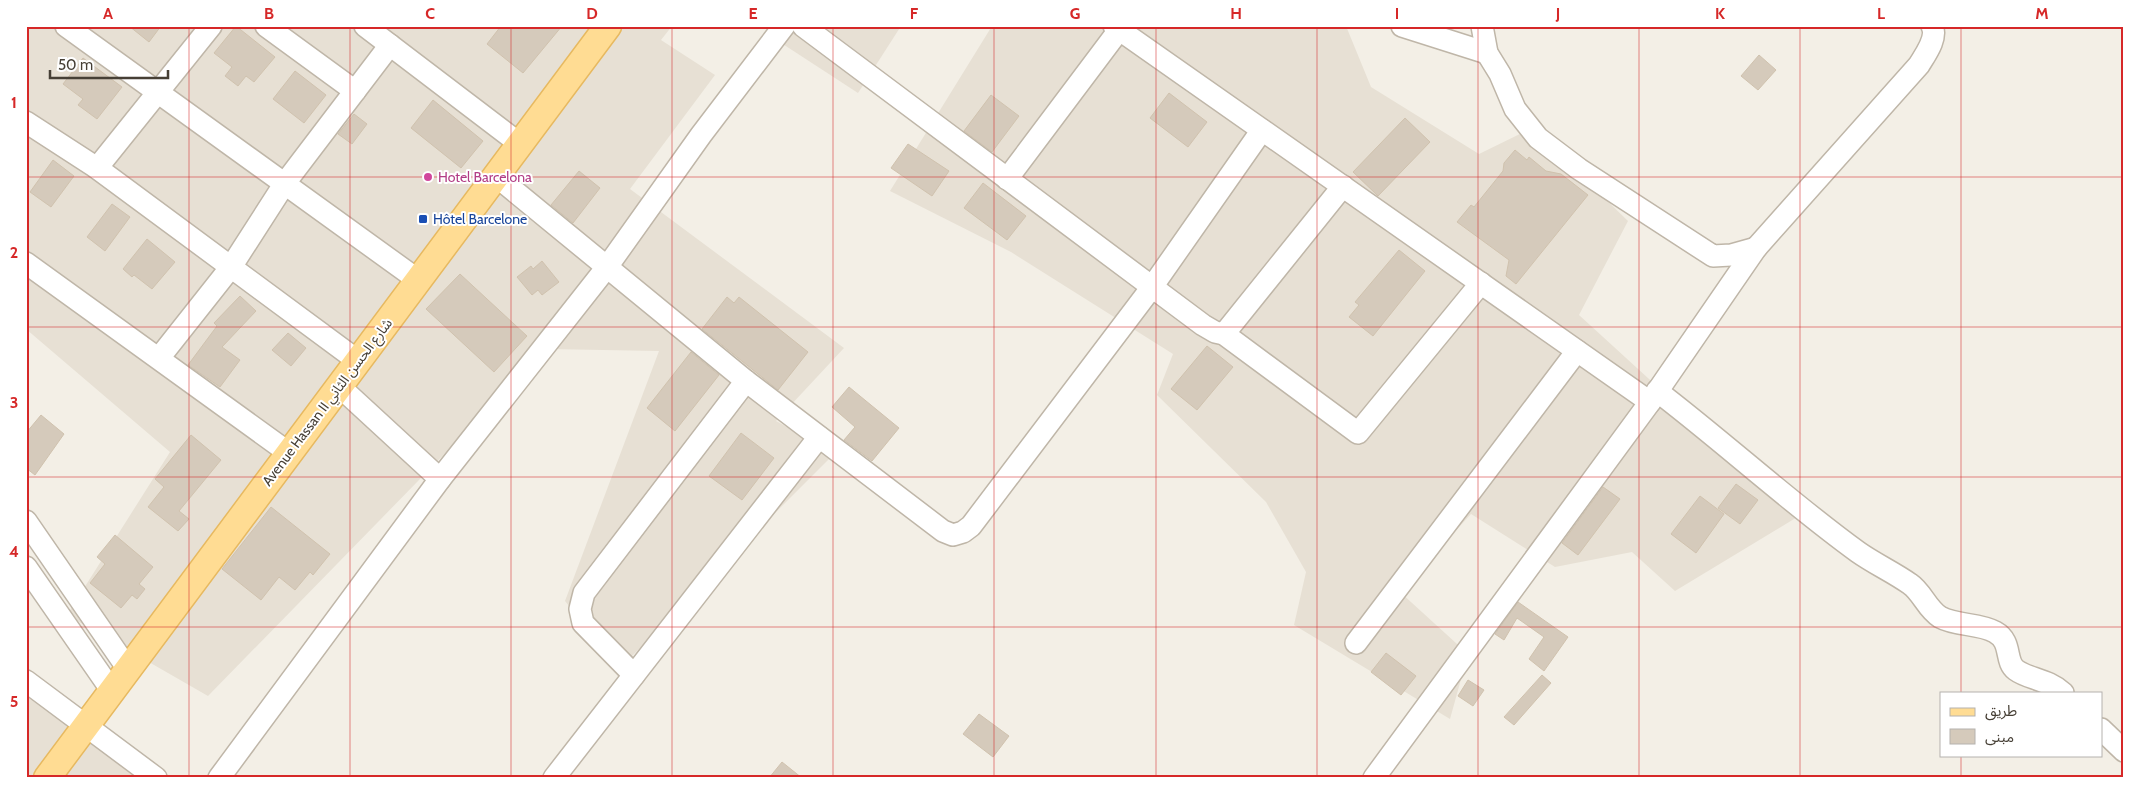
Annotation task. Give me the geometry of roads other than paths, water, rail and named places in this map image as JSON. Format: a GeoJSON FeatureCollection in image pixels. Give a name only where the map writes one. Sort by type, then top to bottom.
{"type":"FeatureCollection","features":[{"type":"Feature","properties":{"kind":"main road","name":"Avenue Hassan II شارع الحسن الثاني"},"geometry":{"type":"LineString","coordinates":[[47,778],[608,26]]}},
{"type":"Feature","properties":{"kind":"street"},"geometry":{"type":"LineString","coordinates":[[66,26],[418,280]]}},
{"type":"Feature","properties":{"kind":"street"},"geometry":{"type":"LineString","coordinates":[[97,168],[211,26]]}},
{"type":"Feature","properties":{"kind":"street"},"geometry":{"type":"LineString","coordinates":[[266,26],[354,92]]}},
{"type":"Feature","properties":{"kind":"street"},"geometry":{"type":"LineString","coordinates":[[365,26],[520,144]]}},
{"type":"Feature","properties":{"kind":"street"},"geometry":{"type":"LineString","coordinates":[[219,778],[440,479],[607,267],[701,134],[784,26]]}},
{"type":"Feature","properties":{"kind":"street"},"geometry":{"type":"LineString","coordinates":[[803,26],[1203,325],[1215,332],[1224,334],[1358,433],[1481,283]]}},
{"type":"Feature","properties":{"kind":"street"},"geometry":{"type":"LineString","coordinates":[[1402,26],[1487,53]]}},
{"type":"Feature","properties":{"kind":"street"},"geometry":{"type":"LineString","coordinates":[[1482,26],[1487,53],[1500,74],[1515,109],[1538,138],[1579,169],[1713,256],[1731,255],[1756,248]]}},
{"type":"Feature","properties":{"kind":"street"},"geometry":{"type":"LineString","coordinates":[[1374,778],[1653,396],[1756,248],[1919,65],[1930,46],[1934,30],[1932,26]]}},
{"type":"Feature","properties":{"kind":"street"},"geometry":{"type":"LineString","coordinates":[[1007,179],[1117,28],[1577,351],[1653,396],[1725,443],[1818,521],[1859,552],[1917,589],[1930,608],[1940,617],[1994,632],[2005,640],[2011,664],[2016,670],[2054,685],[2062,692]]}},
{"type":"Feature","properties":{"kind":"street"},"geometry":{"type":"LineString","coordinates":[[159,358],[231,267],[285,183],[390,45]]}},
{"type":"Feature","properties":{"kind":"street"},"geometry":{"type":"LineString","coordinates":[[26,122],[97,168],[358,361]]}},
{"type":"Feature","properties":{"kind":"street"},"geometry":{"type":"LineString","coordinates":[[496,176],[746,381],[944,531],[953,535],[963,532],[971,526],[1152,287],[1262,130]]}},
{"type":"Feature","properties":{"kind":"street"},"geometry":{"type":"LineString","coordinates":[[1224,334],[1342,186]]}},
{"type":"Feature","properties":{"kind":"street"},"geometry":{"type":"LineString","coordinates":[[26,263],[289,453]]}},
{"type":"Feature","properties":{"kind":"street"},"geometry":{"type":"LineString","coordinates":[[1356,643],[1577,351]]}},
{"type":"Feature","properties":{"kind":"street"},"geometry":{"type":"LineString","coordinates":[[634,675],[583,623],[580,609],[584,593],[746,381]]}},
{"type":"Feature","properties":{"kind":"street"},"geometry":{"type":"LineString","coordinates":[[339,386],[440,479]]}},
{"type":"Feature","properties":{"kind":"street"},"geometry":{"type":"LineString","coordinates":[[554,778],[819,437]]}},
{"type":"Feature","properties":{"kind":"street"},"geometry":{"type":"LineString","coordinates":[[26,521],[128,669]]}},
{"type":"Feature","properties":{"kind":"street"},"geometry":{"type":"LineString","coordinates":[[26,567],[112,691]]}},
{"type":"Feature","properties":{"kind":"street"},"geometry":{"type":"LineString","coordinates":[[26,681],[156,778]]}},
{"type":"Feature","properties":{"kind":"street"},"geometry":{"type":"LineString","coordinates":[[2102,730],[2124,751]]}},
{"type":"Feature","properties":{"kind":"place","name":"Hotel Barcelona"},"geometry":{"type":"Point","coordinates":[428,177]}},
{"type":"Feature","properties":{"kind":"place","name":"Hôtel Barcelone"},"geometry":{"type":"Point","coordinates":[423,219]}}]}
